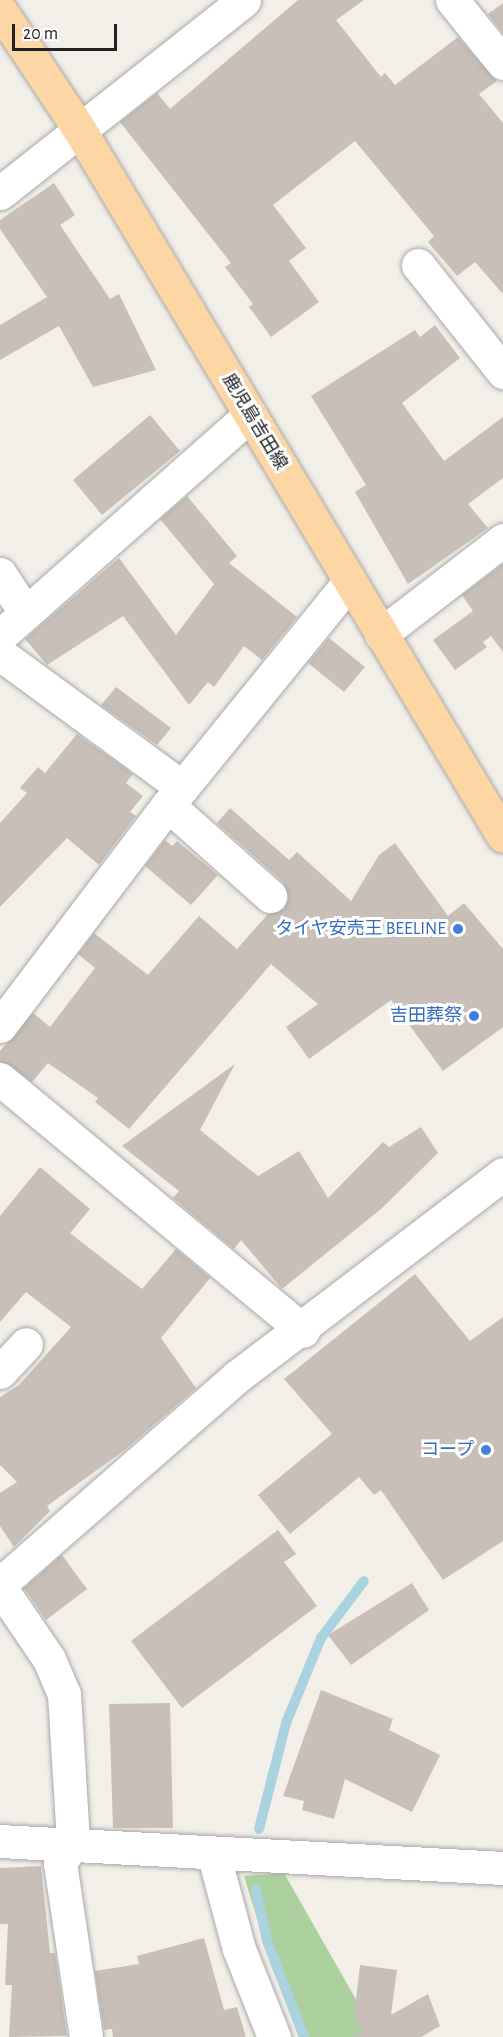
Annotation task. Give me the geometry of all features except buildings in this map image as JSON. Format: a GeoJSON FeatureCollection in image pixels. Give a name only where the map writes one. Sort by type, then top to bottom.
{"type":"FeatureCollection","features":[{"type":"Feature","properties":{"kind":"main road","name":"鹿児島吉田線"},"geometry":{"type":"LineString","coordinates":[[0,10],[79,129],[503,836]]}},
{"type":"Feature","properties":{"kind":"street"},"geometry":{"type":"LineString","coordinates":[[0,193],[244,0]]}},
{"type":"Feature","properties":{"kind":"street"},"geometry":{"type":"LineString","coordinates":[[452,0],[503,63]]}},
{"type":"Feature","properties":{"kind":"street"},"geometry":{"type":"LineString","coordinates":[[418,266],[503,372]]}},
{"type":"Feature","properties":{"kind":"street"},"geometry":{"type":"LineString","coordinates":[[0,636],[250,414]]}},
{"type":"Feature","properties":{"kind":"street"},"geometry":{"type":"LineString","coordinates":[[381,634],[503,540]]}},
{"type":"Feature","properties":{"kind":"street"},"geometry":{"type":"LineString","coordinates":[[0,574],[25,612]]}},
{"type":"Feature","properties":{"kind":"street"},"geometry":{"type":"LineString","coordinates":[[0,1026],[175,796],[349,582]]}},
{"type":"Feature","properties":{"kind":"street"},"geometry":{"type":"LineString","coordinates":[[0,654],[175,796],[270,896]]}},
{"type":"Feature","properties":{"kind":"street"},"geometry":{"type":"LineString","coordinates":[[0,1079],[303,1331]]}},
{"type":"Feature","properties":{"kind":"street"},"geometry":{"type":"LineString","coordinates":[[86,2037],[60,1863],[73,1843],[64,1694],[49,1659],[0,1585],[238,1376],[303,1331],[503,1174]]}},
{"type":"Feature","properties":{"kind":"street"},"geometry":{"type":"LineString","coordinates":[[0,1372],[26,1344]]}},
{"type":"Feature","properties":{"kind":"street"},"geometry":{"type":"LineString","coordinates":[[0,1841],[73,1843],[214,1856],[503,1868]]}},
{"type":"Feature","properties":{"kind":"street"},"geometry":{"type":"LineString","coordinates":[[214,1856],[239,1949],[274,2037]]}},
{"type":"Feature","properties":{"kind":"green space"},"geometry":{"type":"Polygon","coordinates":[[[284,1873],[370,2024],[374,2037],[302,2037],[272,1968],[244,1876],[284,1873]]]}},
{"type":"Feature","properties":{"kind":"waterway"},"geometry":{"type":"LineString","coordinates":[[259,1829],[286,1723],[321,1638],[364,1581]]}},
{"type":"Feature","properties":{"kind":"waterway"},"geometry":{"type":"LineString","coordinates":[[256,1890],[267,1941],[304,2037]]}},
{"type":"Feature","properties":{"kind":"place","name":"タイヤ安売王 BEELINE"},"geometry":{"type":"Point","coordinates":[458,929]}},
{"type":"Feature","properties":{"kind":"place","name":"吉田葬祭"},"geometry":{"type":"Point","coordinates":[474,1016]}},
{"type":"Feature","properties":{"kind":"place","name":"コープ"},"geometry":{"type":"Point","coordinates":[486,1450]}}]}
